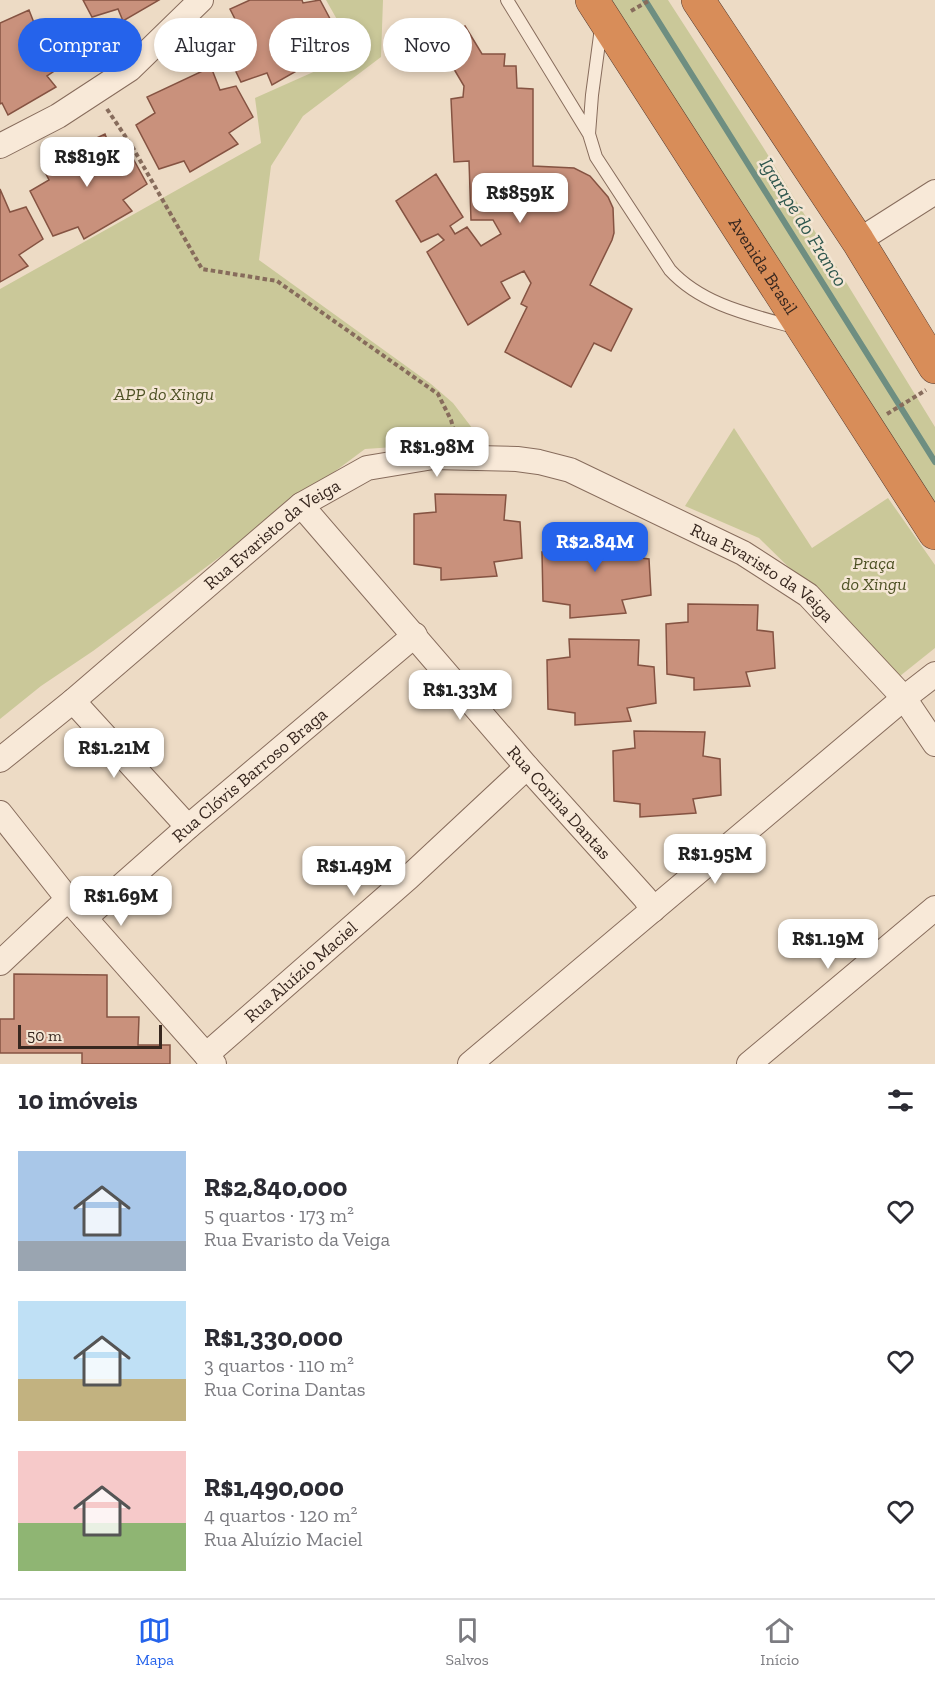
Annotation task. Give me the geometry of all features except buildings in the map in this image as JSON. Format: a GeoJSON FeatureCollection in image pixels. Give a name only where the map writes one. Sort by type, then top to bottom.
{"type":"FeatureCollection","features":[{"type":"Feature","properties":{"kind":"highway"},"geometry":{"type":"LineString","coordinates":[[698,0],[858,241],[934,376]]}},
{"type":"Feature","properties":{"kind":"highway","name":"Avenida Brasil"},"geometry":{"type":"LineString","coordinates":[[608,9],[804,329],[935,533]]}},
{"type":"Feature","properties":{"kind":"street"},"geometry":{"type":"LineString","coordinates":[[0,146],[58,116],[130,69],[201,0]]}},
{"type":"Feature","properties":{"kind":"street"},"geometry":{"type":"LineString","coordinates":[[858,241],[935,192]]}},
{"type":"Feature","properties":{"kind":"street","name":"Rua Evaristo da Veiga"},"geometry":{"type":"LineString","coordinates":[[0,760],[73,701],[301,505],[367,468],[433,457],[539,462],[570,470],[743,553],[808,595],[904,698],[935,744]]}},
{"type":"Feature","properties":{"kind":"street","name":"Rua Corina Dantas"},"geometry":{"type":"LineString","coordinates":[[301,505],[527,767],[645,898],[653,910]]}},
{"type":"Feature","properties":{"kind":"street","name":"Rua Clóvis Barroso Braga"},"geometry":{"type":"LineString","coordinates":[[85,918],[188,827],[415,635]]}},
{"type":"Feature","properties":{"kind":"street"},"geometry":{"type":"LineString","coordinates":[[470,1064],[935,674]]}},
{"type":"Feature","properties":{"kind":"street"},"geometry":{"type":"LineString","coordinates":[[73,701],[188,827]]}},
{"type":"Feature","properties":{"kind":"street","name":"Rua Aluízio Maciel"},"geometry":{"type":"LineString","coordinates":[[210,1059],[527,767]]}},
{"type":"Feature","properties":{"kind":"street"},"geometry":{"type":"LineString","coordinates":[[0,813],[68,899],[210,1059]]}},
{"type":"Feature","properties":{"kind":"street"},"geometry":{"type":"LineString","coordinates":[[0,963],[68,899]]}},
{"type":"Feature","properties":{"kind":"street"},"geometry":{"type":"LineString","coordinates":[[749,1064],[935,908]]}},
{"type":"Feature","properties":{"kind":"lane"},"geometry":{"type":"LineString","coordinates":[[507,0],[590,134],[596,157],[670,270],[683,284],[700,295],[747,314],[804,329]]}},
{"type":"Feature","properties":{"kind":"lane"},"geometry":{"type":"LineString","coordinates":[[590,134],[592,95],[608,9]]}},
{"type":"Feature","properties":{"kind":"path"},"geometry":{"type":"LineString","coordinates":[[608,9],[650,0]]}},
{"type":"Feature","properties":{"kind":"path"},"geometry":{"type":"LineString","coordinates":[[96,92],[133,148],[202,269],[278,280],[438,394],[451,420],[462,458]]}},
{"type":"Feature","properties":{"kind":"path"},"geometry":{"type":"LineString","coordinates":[[884,416],[934,376]]}},
{"type":"Feature","properties":{"kind":"green space","name":"APP do Xingu"},"geometry":{"type":"Polygon","coordinates":[[[326,0],[383,0],[381,57],[371,65],[371,18],[336,18],[326,0]]]}},
{"type":"Feature","properties":{"kind":"green space"},"geometry":{"type":"Polygon","coordinates":[[[609,0],[668,0],[763,147],[935,427],[935,516],[609,0]]]}},
{"type":"Feature","properties":{"kind":"green space","name":"APP do Xingu"},"geometry":{"type":"Polygon","coordinates":[[[313,72],[361,72],[303,116],[271,166],[259,260],[431,384],[453,403],[482,441],[365,449],[93,651],[41,686],[0,719],[0,289],[261,143],[255,98],[313,72]]]}},
{"type":"Feature","properties":{"kind":"green space","name":"Praça do Xingu"},"geometry":{"type":"Polygon","coordinates":[[[734,428],[812,548],[888,498],[935,565],[935,648],[900,676],[759,538],[685,506],[734,428]]]}},
{"type":"Feature","properties":{"kind":"waterway","name":"Igarapé do Franco"},"geometry":{"type":"LineString","coordinates":[[645,0],[935,462]]}}]}
